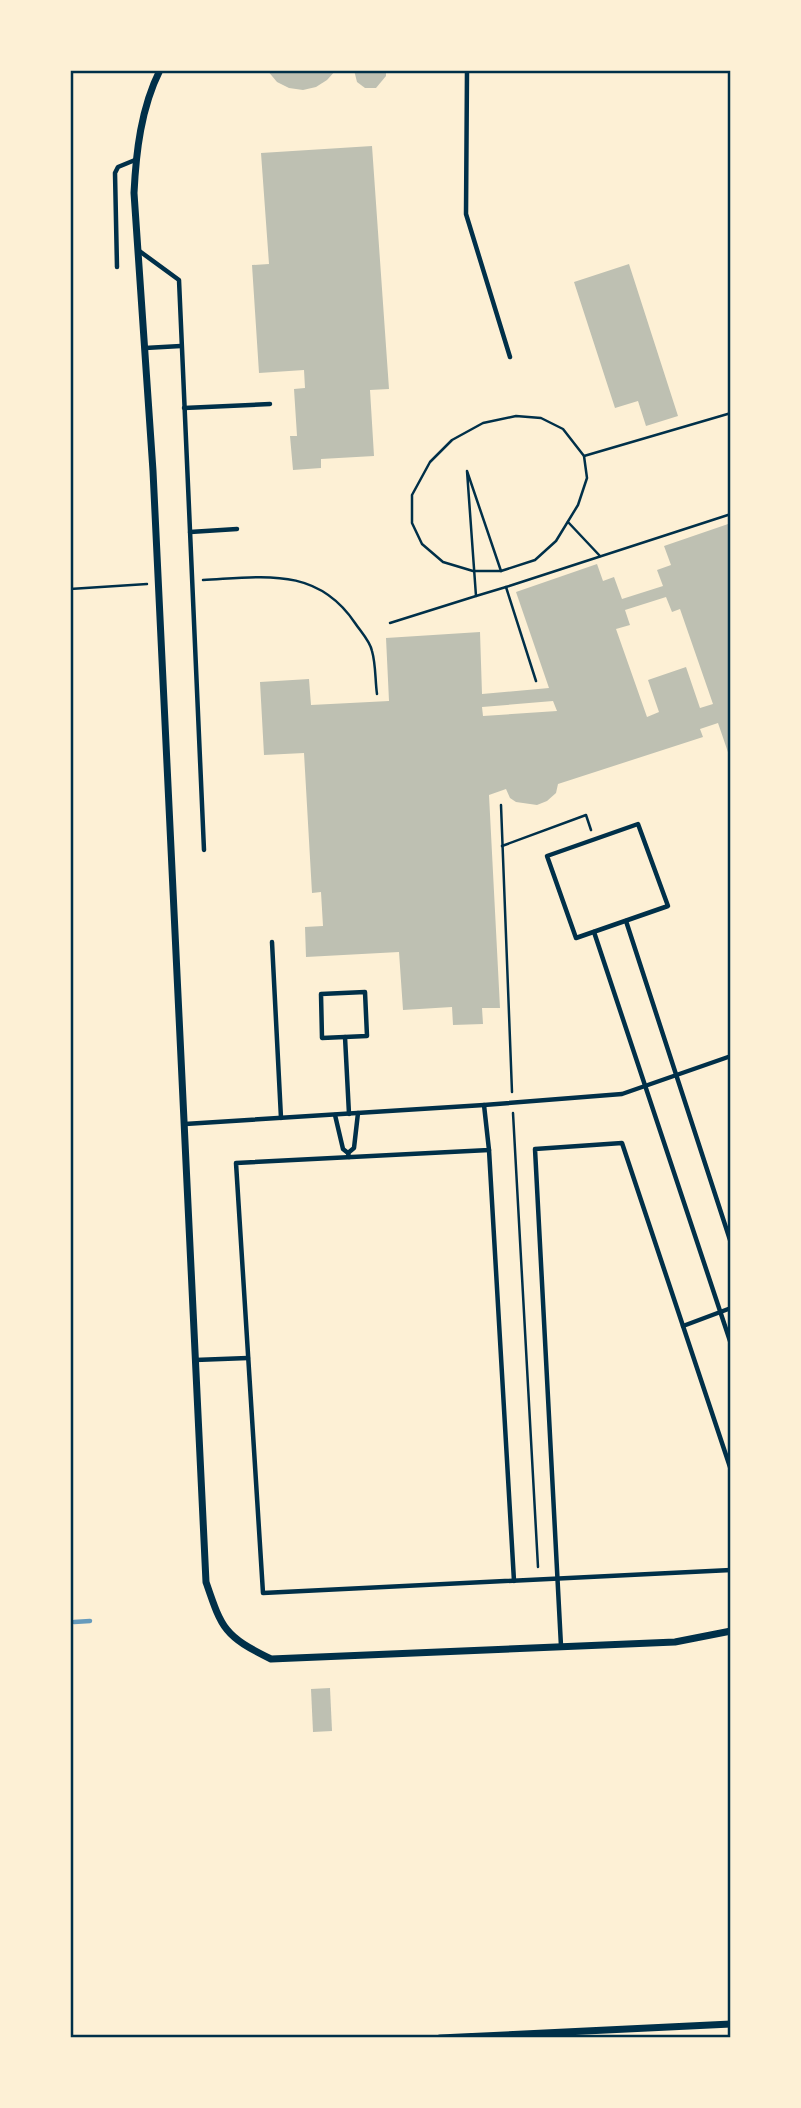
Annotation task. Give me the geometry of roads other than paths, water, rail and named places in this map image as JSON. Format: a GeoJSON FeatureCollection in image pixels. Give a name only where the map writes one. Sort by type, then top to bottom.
{"type":"FeatureCollection","features":[{"type":"Feature","properties":{"kind":"street"},"geometry":{"type":"LineString","coordinates":[[160,70],[141,129],[135,160],[134,193],[158,584],[206,1581],[219,1622],[240,1644],[271,1658],[675,1642],[731,1631]]}},
{"type":"Feature","properties":{"kind":"street"},"geometry":{"type":"LineString","coordinates":[[440,2038],[731,2024]]}},
{"type":"Feature","properties":{"kind":"lane"},"geometry":{"type":"LineString","coordinates":[[467,70],[466,214],[510,357]]}},
{"type":"Feature","properties":{"kind":"lane"},"geometry":{"type":"LineString","coordinates":[[117,267],[115,173],[118,167],[135,160]]}},
{"type":"Feature","properties":{"kind":"lane"},"geometry":{"type":"LineString","coordinates":[[137,250],[179,280],[204,850]]}},
{"type":"Feature","properties":{"kind":"lane"},"geometry":{"type":"LineString","coordinates":[[144,348],[181,346]]}},
{"type":"Feature","properties":{"kind":"lane"},"geometry":{"type":"LineString","coordinates":[[184,408],[270,404]]}},
{"type":"Feature","properties":{"kind":"lane"},"geometry":{"type":"LineString","coordinates":[[190,532],[237,529]]}},
{"type":"Feature","properties":{"kind":"lane"},"geometry":{"type":"LineString","coordinates":[[638,824],[668,906],[626,921],[576,938],[547,856],[638,824]]}},
{"type":"Feature","properties":{"kind":"lane"},"geometry":{"type":"LineString","coordinates":[[626,921],[731,1243]]}},
{"type":"Feature","properties":{"kind":"lane"},"geometry":{"type":"LineString","coordinates":[[594,932],[731,1343]]}},
{"type":"Feature","properties":{"kind":"lane"},"geometry":{"type":"LineString","coordinates":[[272,942],[281,1118]]}},
{"type":"Feature","properties":{"kind":"lane"},"geometry":{"type":"LineString","coordinates":[[365,992],[366,1036],[345,1037],[322,1038],[321,994],[365,992]]}},
{"type":"Feature","properties":{"kind":"lane"},"geometry":{"type":"LineString","coordinates":[[345,1037],[349,1114]]}},
{"type":"Feature","properties":{"kind":"lane"},"geometry":{"type":"LineString","coordinates":[[185,1124],[622,1094],[731,1056]]}},
{"type":"Feature","properties":{"kind":"lane"},"geometry":{"type":"LineString","coordinates":[[484,1105],[489,1150],[514,1581]]}},
{"type":"Feature","properties":{"kind":"lane"},"geometry":{"type":"LineString","coordinates":[[349,1155],[354,1148],[358,1113]]}},
{"type":"Feature","properties":{"kind":"lane"},"geometry":{"type":"LineString","coordinates":[[335,1115],[343,1149],[349,1155]]}},
{"type":"Feature","properties":{"kind":"lane"},"geometry":{"type":"LineString","coordinates":[[561,1646],[535,1149],[622,1143],[731,1470]]}},
{"type":"Feature","properties":{"kind":"lane"},"geometry":{"type":"LineString","coordinates":[[489,1150],[349,1155],[236,1163],[263,1593],[731,1570]]}},
{"type":"Feature","properties":{"kind":"lane"},"geometry":{"type":"LineString","coordinates":[[683,1326],[731,1308]]}},
{"type":"Feature","properties":{"kind":"lane"},"geometry":{"type":"LineString","coordinates":[[195,1360],[248,1358]]}},
{"type":"Feature","properties":{"kind":"waterway"},"geometry":{"type":"LineString","coordinates":[[74,1622],[90,1621]]}}]}
